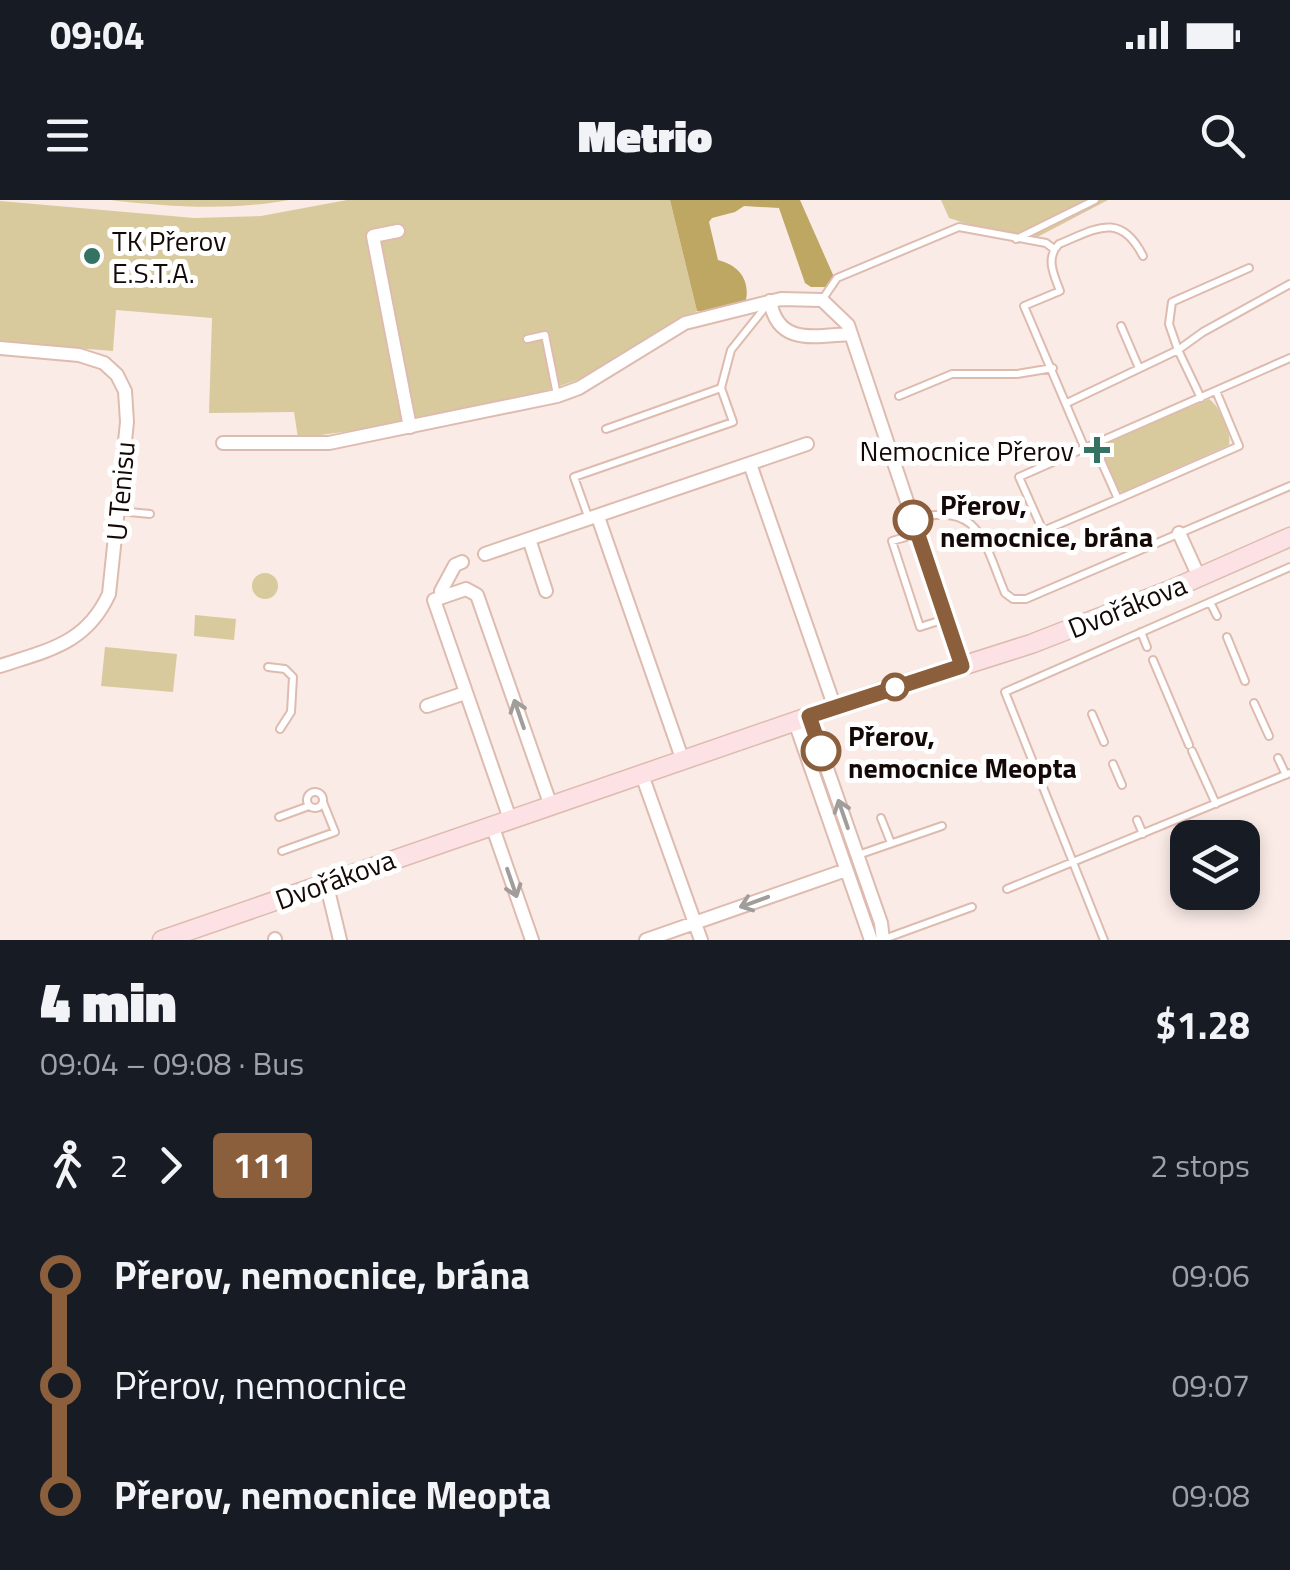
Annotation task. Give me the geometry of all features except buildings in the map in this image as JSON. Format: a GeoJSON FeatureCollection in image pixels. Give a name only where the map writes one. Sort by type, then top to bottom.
{"type":"FeatureCollection","features":[{"type":"Feature","properties":{"kind":"main road","name":"Dvořákova"},"geometry":{"type":"LineString","coordinates":[[162,940],[1031,644],[1290,538]]}},
{"type":"Feature","properties":{"kind":"street"},"geometry":{"type":"LineString","coordinates":[[398,231],[373,236],[410,427]]}},
{"type":"Feature","properties":{"kind":"street"},"geometry":{"type":"LineString","coordinates":[[223,444],[316,445],[557,396],[580,388],[685,324],[770,301],[822,300],[837,312],[850,334],[962,666]]}},
{"type":"Feature","properties":{"kind":"street"},"geometry":{"type":"LineString","coordinates":[[770,301],[777,325],[789,334],[850,334]]}},
{"type":"Feature","properties":{"kind":"street","name":"U Tenisu"},"geometry":{"type":"LineString","coordinates":[[0,348],[79,356],[104,363],[117,375],[125,392],[127,422],[110,594],[95,620],[68,642],[0,666]]}},
{"type":"Feature","properties":{"kind":"street"},"geometry":{"type":"LineString","coordinates":[[485,554],[808,444]]}},
{"type":"Feature","properties":{"kind":"street"},"geometry":{"type":"LineString","coordinates":[[750,464],[836,708]]}},
{"type":"Feature","properties":{"kind":"street"},"geometry":{"type":"LineString","coordinates":[[593,518],[683,761]]}},
{"type":"Feature","properties":{"kind":"street"},"geometry":{"type":"LineString","coordinates":[[1178,533],[1199,577]]}},
{"type":"Feature","properties":{"kind":"street"},"geometry":{"type":"LineString","coordinates":[[530,539],[546,591]]}},
{"type":"Feature","properties":{"kind":"street"},"geometry":{"type":"LineString","coordinates":[[443,597],[441,591],[455,565],[462,562]]}},
{"type":"Feature","properties":{"kind":"street"},"geometry":{"type":"LineString","coordinates":[[532,940],[466,693],[434,600],[466,589],[477,594],[551,806]]}},
{"type":"Feature","properties":{"kind":"street"},"geometry":{"type":"LineString","coordinates":[[427,706],[466,693]]}},
{"type":"Feature","properties":{"kind":"street"},"geometry":{"type":"LineString","coordinates":[[802,719],[857,855],[882,940]]}},
{"type":"Feature","properties":{"kind":"street"},"geometry":{"type":"LineString","coordinates":[[802,719],[846,870],[871,940]]}},
{"type":"Feature","properties":{"kind":"street"},"geometry":{"type":"LineString","coordinates":[[642,775],[702,940]]}},
{"type":"Feature","properties":{"kind":"street"},"geometry":{"type":"LineString","coordinates":[[646,940],[846,870]]}},
{"type":"Feature","properties":{"kind":"street"},"geometry":{"type":"LineString","coordinates":[[326,882],[340,940]]}},
{"type":"Feature","properties":{"kind":"lane"},"geometry":{"type":"LineString","coordinates":[[1016,239],[1095,200]]}},
{"type":"Feature","properties":{"kind":"lane"},"geometry":{"type":"LineString","coordinates":[[1054,249],[1100,227],[1112,226],[1134,239],[1143,256]]}},
{"type":"Feature","properties":{"kind":"lane"},"geometry":{"type":"LineString","coordinates":[[822,300],[837,278],[959,227],[1046,243],[1054,249]]}},
{"type":"Feature","properties":{"kind":"lane"},"geometry":{"type":"LineString","coordinates":[[1054,249],[1052,270],[1060,291],[1024,306],[1067,403],[1118,499]]}},
{"type":"Feature","properties":{"kind":"lane"},"geometry":{"type":"LineString","coordinates":[[1201,398],[1170,324],[1172,302],[1249,268]]}},
{"type":"Feature","properties":{"kind":"lane"},"geometry":{"type":"LineString","coordinates":[[1067,403],[1178,350],[1290,284]]}},
{"type":"Feature","properties":{"kind":"lane"},"geometry":{"type":"LineString","coordinates":[[593,518],[574,477],[733,422],[721,388],[731,350],[770,301]]}},
{"type":"Feature","properties":{"kind":"lane"},"geometry":{"type":"LineString","coordinates":[[1120,326],[1139,368]]}},
{"type":"Feature","properties":{"kind":"lane"},"geometry":{"type":"LineString","coordinates":[[527,339],[545,335],[557,396]]}},
{"type":"Feature","properties":{"kind":"lane"},"geometry":{"type":"LineString","coordinates":[[1216,391],[1239,446],[1043,531],[1020,477],[1290,358]]}},
{"type":"Feature","properties":{"kind":"lane"},"geometry":{"type":"LineString","coordinates":[[899,396],[952,374],[1017,374],[1052,368]]}},
{"type":"Feature","properties":{"kind":"lane"},"geometry":{"type":"LineString","coordinates":[[606,429],[721,388]]}},
{"type":"Feature","properties":{"kind":"lane"},"geometry":{"type":"LineString","coordinates":[[946,619],[920,627],[892,541],[915,526],[952,514],[970,521],[979,532],[1005,593],[1013,599],[1026,599],[1290,486]]}},
{"type":"Feature","properties":{"kind":"lane"},"geometry":{"type":"LineString","coordinates":[[119,511],[150,514]]}},
{"type":"Feature","properties":{"kind":"lane"},"geometry":{"type":"LineString","coordinates":[[1104,940],[1004,692],[1290,567]]}},
{"type":"Feature","properties":{"kind":"lane"},"geometry":{"type":"LineString","coordinates":[[1210,602],[1218,616]]}},
{"type":"Feature","properties":{"kind":"lane"},"geometry":{"type":"LineString","coordinates":[[1141,632],[1147,647]]}},
{"type":"Feature","properties":{"kind":"lane"},"geometry":{"type":"LineString","coordinates":[[1227,638],[1244,681]]}},
{"type":"Feature","properties":{"kind":"lane"},"geometry":{"type":"LineString","coordinates":[[1153,660],[1216,804]]}},
{"type":"Feature","properties":{"kind":"lane"},"geometry":{"type":"LineString","coordinates":[[268,667],[285,669],[293,677],[290,712],[280,729]]}},
{"type":"Feature","properties":{"kind":"lane"},"geometry":{"type":"LineString","coordinates":[[1254,703],[1269,736]]}},
{"type":"Feature","properties":{"kind":"lane"},"geometry":{"type":"LineString","coordinates":[[1092,714],[1104,742]]}},
{"type":"Feature","properties":{"kind":"lane"},"geometry":{"type":"LineString","coordinates":[[1008,890],[1288,774],[1278,758]]}},
{"type":"Feature","properties":{"kind":"lane"},"geometry":{"type":"LineString","coordinates":[[1113,764],[1122,785]]}},
{"type":"Feature","properties":{"kind":"lane"},"geometry":{"type":"LineString","coordinates":[[282,850],[335,832],[321,794],[313,793],[308,798],[309,806]]}},
{"type":"Feature","properties":{"kind":"lane"},"geometry":{"type":"LineString","coordinates":[[278,817],[309,806],[318,808],[323,802]]}},
{"type":"Feature","properties":{"kind":"lane"},"geometry":{"type":"LineString","coordinates":[[881,818],[891,844]]}},
{"type":"Feature","properties":{"kind":"lane"},"geometry":{"type":"LineString","coordinates":[[1137,820],[1143,834]]}},
{"type":"Feature","properties":{"kind":"lane"},"geometry":{"type":"LineString","coordinates":[[857,855],[942,826]]}},
{"type":"Feature","properties":{"kind":"lane"},"geometry":{"type":"LineString","coordinates":[[882,940],[972,907]]}},
{"type":"Feature","properties":{"kind":"shaded area"},"geometry":{"type":"Polygon","coordinates":[[[110,200],[289,200],[200,207],[110,200]]]}},
{"type":"Feature","properties":{"kind":"shaded area"},"geometry":{"type":"Polygon","coordinates":[[[347,200],[670,200],[697,311],[580,379],[548,390],[395,425],[298,438],[294,412],[209,413],[212,318],[116,310],[113,351],[0,342],[0,201],[194,218],[261,216],[347,200]]]}},
{"type":"Feature","properties":{"kind":"shaded area"},"geometry":{"type":"Polygon","coordinates":[[[670,200],[800,200],[834,277],[826,287],[805,283],[779,208],[744,206],[709,222],[718,260],[741,274],[746,300],[722,310],[697,311],[670,200]]]}},
{"type":"Feature","properties":{"kind":"shaded area"},"geometry":{"type":"Polygon","coordinates":[[[941,200],[1108,200],[1026,243],[949,218],[941,200]]]}},
{"type":"Feature","properties":{"kind":"shaded area"},"geometry":{"type":"Polygon","coordinates":[[[1209,399],[1224,420],[1229,445],[1118,491],[1101,453],[1105,442],[1209,399]]]}},
{"type":"Feature","properties":{"kind":"shaded area"},"geometry":{"type":"Polygon","coordinates":[[[265,573],[274,577],[278,586],[274,595],[265,599],[256,595],[252,586],[256,577],[265,573]]]}},
{"type":"Feature","properties":{"kind":"shaded area"},"geometry":{"type":"Polygon","coordinates":[[[195,615],[236,619],[234,640],[194,636],[195,615]]]}},
{"type":"Feature","properties":{"kind":"shaded area"},"geometry":{"type":"Polygon","coordinates":[[[105,647],[177,654],[173,692],[101,686],[105,647]]]}},
{"type":"Feature","properties":{"kind":"bus line","name":"111"},"geometry":{"type":"LineString","coordinates":[[821,751],[809,716],[962,666],[913,520]]}},
{"type":"Feature","properties":{"kind":"place","name":"TK Přerov E.S.T.A."},"geometry":{"type":"Point","coordinates":[92,256]}},
{"type":"Feature","properties":{"kind":"place","name":"Nemocnice Přerov"},"geometry":{"type":"Point","coordinates":[1097,450]}},
{"type":"Feature","properties":{"kind":"place","name":"Přerov, nemocnice, brána"},"geometry":{"type":"Point","coordinates":[913,520]}},
{"type":"Feature","properties":{"kind":"place","name":"Přerov, nemocnice Meopta"},"geometry":{"type":"Point","coordinates":[821,751]}}]}
